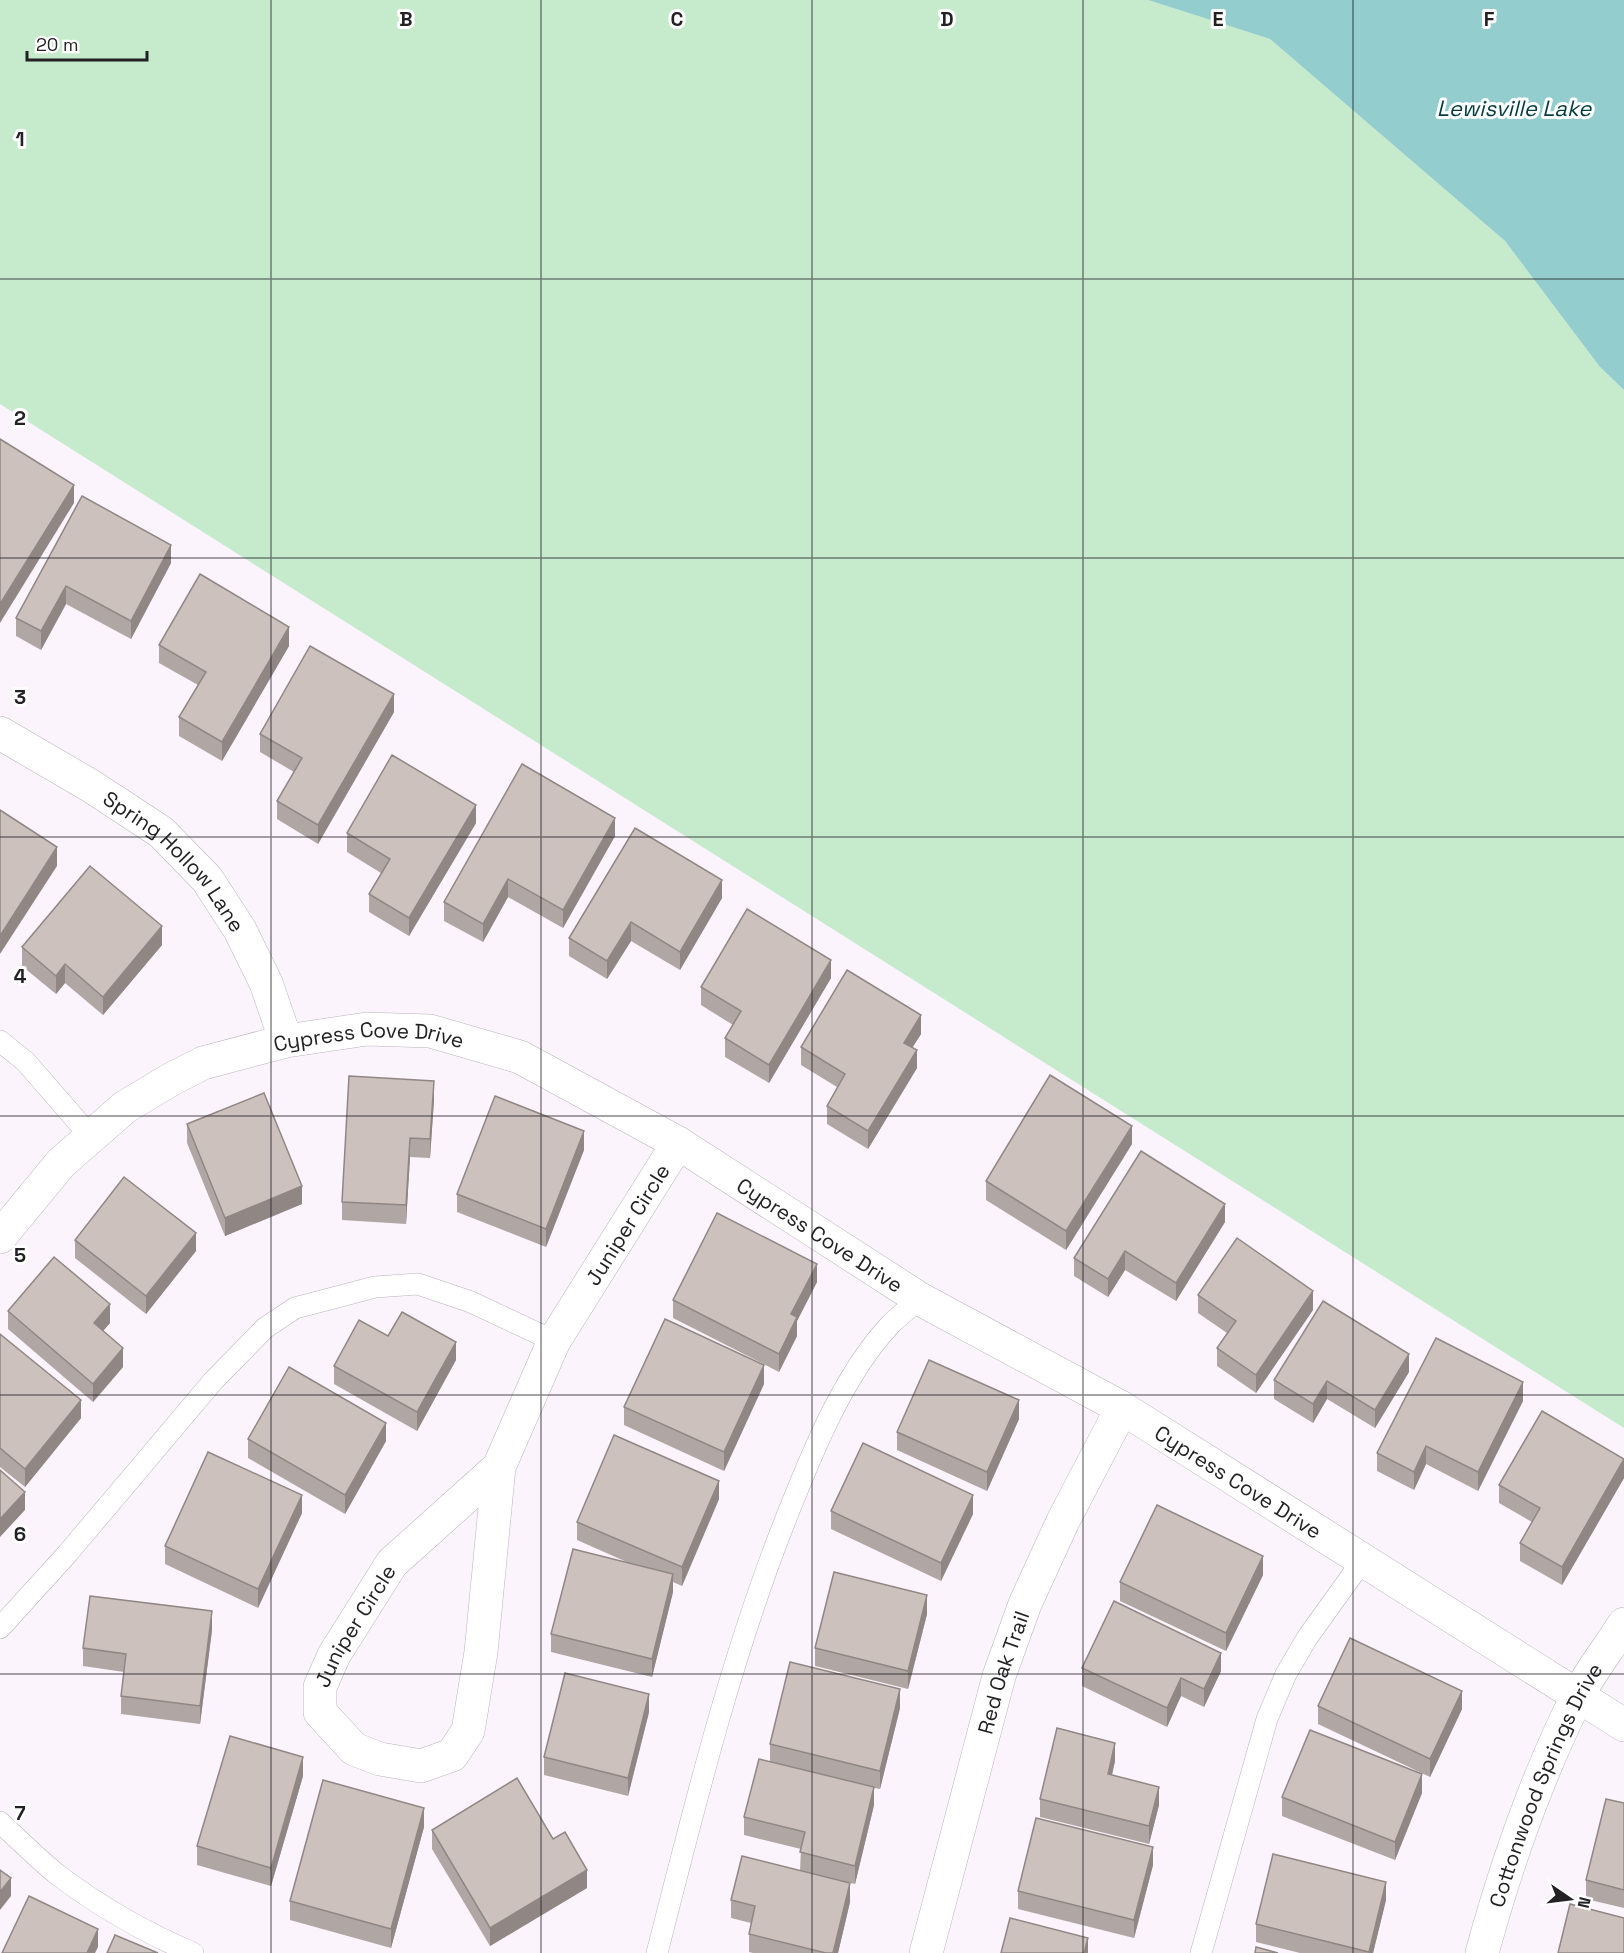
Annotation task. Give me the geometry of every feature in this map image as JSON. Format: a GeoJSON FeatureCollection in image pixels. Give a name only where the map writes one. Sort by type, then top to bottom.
{"type":"FeatureCollection","features":[{"type":"Feature","properties":{"kind":"street","name":"Spring Hollow Lane"},"geometry":{"type":"LineString","coordinates":[[0,733],[91,786],[161,832],[207,879],[240,930],[266,982],[286,1041]]}},
{"type":"Feature","properties":{"kind":"street","name":"Cypress Cove Drive"},"geometry":{"type":"LineString","coordinates":[[0,1237],[61,1163],[125,1107],[203,1063],[286,1041],[367,1029],[430,1031],[520,1057],[678,1143],[920,1299],[1122,1408],[1624,1725]]}},
{"type":"Feature","properties":{"kind":"street","name":"Juniper Circle"},"geometry":{"type":"LineString","coordinates":[[499,1467],[392,1563],[334,1655],[320,1687],[320,1712],[354,1749],[380,1759],[421,1766],[452,1755],[468,1731],[481,1652],[499,1467],[554,1341],[678,1143]]}},
{"type":"Feature","properties":{"kind":"street","name":"Red Oak Trail"},"geometry":{"type":"LineString","coordinates":[[926,1953],[999,1676],[1021,1614],[1063,1521],[1122,1408]]}},
{"type":"Feature","properties":{"kind":"street","name":"Cottonwood Springs Drive"},"geometry":{"type":"LineString","coordinates":[[1482,1953],[1493,1911],[1528,1806],[1578,1696],[1624,1624]]}},
{"type":"Feature","properties":{"kind":"lane"},"geometry":{"type":"LineString","coordinates":[[0,1041],[26,1062],[91,1137]]}},
{"type":"Feature","properties":{"kind":"lane"},"geometry":{"type":"LineString","coordinates":[[0,1628],[68,1553],[214,1380],[265,1328],[295,1308],[375,1287],[418,1284],[471,1302],[554,1341]]}},
{"type":"Feature","properties":{"kind":"lane"},"geometry":{"type":"LineString","coordinates":[[657,1953],[697,1798],[739,1650],[768,1564],[800,1482],[831,1414],[867,1354],[890,1325],[920,1299]]}},
{"type":"Feature","properties":{"kind":"lane"},"geometry":{"type":"LineString","coordinates":[[1201,1953],[1267,1719],[1286,1674],[1307,1638],[1363,1560]]}},
{"type":"Feature","properties":{"kind":"lane"},"geometry":{"type":"LineString","coordinates":[[0,1822],[57,1874],[95,1901],[193,1953]]}},
{"type":"Feature","properties":{"kind":"green space"},"geometry":{"type":"Polygon","coordinates":[[[0,0],[1148,0],[1270,39],[1505,241],[1600,367],[1624,390],[1624,1428],[0,404],[0,0]]]}},
{"type":"Feature","properties":{"kind":"water","name":"Lewisville Lake"},"geometry":{"type":"Polygon","coordinates":[[[1148,0],[1624,0],[1624,390],[1600,367],[1505,241],[1270,39],[1148,0]]]}},
{"type":"Feature","properties":{"kind":"building"},"geometry":{"type":"Polygon","coordinates":[[[0,439],[74,485],[0,604],[0,439]]]}},
{"type":"Feature","properties":{"kind":"building"},"geometry":{"type":"Polygon","coordinates":[[[82,496],[171,545],[131,621],[66,586],[41,631],[16,618],[82,496]]]}},
{"type":"Feature","properties":{"kind":"building"},"geometry":{"type":"Polygon","coordinates":[[[200,574],[289,627],[222,742],[179,717],[206,672],[159,645],[200,574]]]}},
{"type":"Feature","properties":{"kind":"building"},"geometry":{"type":"Polygon","coordinates":[[[310,646],[394,694],[318,825],[277,801],[302,758],[260,734],[310,646]]]}},
{"type":"Feature","properties":{"kind":"building"},"geometry":{"type":"Polygon","coordinates":[[[392,755],[476,805],[409,918],[369,894],[390,859],[347,833],[392,755]]]}},
{"type":"Feature","properties":{"kind":"building"},"geometry":{"type":"Polygon","coordinates":[[[522,764],[615,818],[563,910],[508,879],[483,924],[444,902],[522,764]]]}},
{"type":"Feature","properties":{"kind":"building"},"geometry":{"type":"Polygon","coordinates":[[[0,810],[57,847],[0,936],[0,810]]]}},
{"type":"Feature","properties":{"kind":"building"},"geometry":{"type":"Polygon","coordinates":[[[635,828],[722,880],[680,952],[631,922],[607,961],[569,938],[635,828]]]}},
{"type":"Feature","properties":{"kind":"building"},"geometry":{"type":"Polygon","coordinates":[[[90,866],[162,926],[103,997],[65,964],[56,976],[22,947],[90,866]]]}},
{"type":"Feature","properties":{"kind":"building"},"geometry":{"type":"Polygon","coordinates":[[[747,909],[831,960],[769,1065],[725,1038],[741,1011],[701,987],[747,909]]]}},
{"type":"Feature","properties":{"kind":"building"},"geometry":{"type":"Polygon","coordinates":[[[847,970],[921,1015],[904,1043],[917,1050],[868,1131],[827,1106],[845,1074],[801,1047],[847,970]]]}},
{"type":"Feature","properties":{"kind":"building"},"geometry":{"type":"Polygon","coordinates":[[[1050,1075],[1132,1126],[1066,1231],[986,1181],[1050,1075]]]}},
{"type":"Feature","properties":{"kind":"building"},"geometry":{"type":"Polygon","coordinates":[[[349,1076],[434,1081],[430,1139],[410,1138],[406,1205],[342,1202],[349,1076]]]}},
{"type":"Feature","properties":{"kind":"building"},"geometry":{"type":"Polygon","coordinates":[[[264,1093],[302,1186],[225,1218],[187,1124],[264,1093]]]}},
{"type":"Feature","properties":{"kind":"building"},"geometry":{"type":"Polygon","coordinates":[[[495,1096],[584,1131],[546,1229],[457,1194],[495,1096]]]}},
{"type":"Feature","properties":{"kind":"building"},"geometry":{"type":"Polygon","coordinates":[[[1141,1151],[1225,1204],[1176,1283],[1125,1251],[1108,1279],[1074,1258],[1141,1151]]]}},
{"type":"Feature","properties":{"kind":"building"},"geometry":{"type":"Polygon","coordinates":[[[124,1177],[196,1233],[146,1296],[75,1240],[124,1177]]]}},
{"type":"Feature","properties":{"kind":"building"},"geometry":{"type":"Polygon","coordinates":[[[717,1213],[817,1264],[791,1314],[797,1317],[779,1354],[673,1300],[717,1213]]]}},
{"type":"Feature","properties":{"kind":"building"},"geometry":{"type":"Polygon","coordinates":[[[1237,1238],[1313,1291],[1256,1375],[1217,1348],[1236,1321],[1198,1295],[1237,1238]]]}},
{"type":"Feature","properties":{"kind":"building"},"geometry":{"type":"Polygon","coordinates":[[[54,1257],[110,1304],[94,1323],[123,1348],[93,1384],[8,1311],[54,1257]]]}},
{"type":"Feature","properties":{"kind":"building"},"geometry":{"type":"Polygon","coordinates":[[[1323,1301],[1409,1354],[1375,1410],[1327,1381],[1313,1404],[1274,1380],[1323,1301]]]}},
{"type":"Feature","properties":{"kind":"building"},"geometry":{"type":"Polygon","coordinates":[[[402,1312],[456,1342],[417,1412],[334,1366],[359,1320],[388,1336],[402,1312]]]}},
{"type":"Feature","properties":{"kind":"building"},"geometry":{"type":"Polygon","coordinates":[[[665,1319],[764,1365],[724,1452],[624,1407],[665,1319]]]}},
{"type":"Feature","properties":{"kind":"building"},"geometry":{"type":"Polygon","coordinates":[[[0,1334],[81,1400],[25,1469],[0,1448],[0,1334]]]}},
{"type":"Feature","properties":{"kind":"building"},"geometry":{"type":"Polygon","coordinates":[[[1436,1338],[1523,1382],[1478,1472],[1426,1446],[1414,1472],[1377,1453],[1436,1338]]]}},
{"type":"Feature","properties":{"kind":"building"},"geometry":{"type":"Polygon","coordinates":[[[929,1360],[1019,1400],[987,1472],[897,1432],[929,1360]]]}},
{"type":"Feature","properties":{"kind":"building"},"geometry":{"type":"Polygon","coordinates":[[[289,1367],[386,1423],[345,1495],[248,1439],[289,1367]]]}},
{"type":"Feature","properties":{"kind":"building"},"geometry":{"type":"Polygon","coordinates":[[[1542,1411],[1624,1459],[1562,1567],[1520,1543],[1540,1508],[1499,1485],[1542,1411]]]}},
{"type":"Feature","properties":{"kind":"building"},"geometry":{"type":"Polygon","coordinates":[[[614,1435],[719,1481],[682,1567],[577,1522],[614,1435]]]}},
{"type":"Feature","properties":{"kind":"building"},"geometry":{"type":"Polygon","coordinates":[[[863,1443],[973,1495],[941,1563],[831,1511],[863,1443]]]}},
{"type":"Feature","properties":{"kind":"building"},"geometry":{"type":"Polygon","coordinates":[[[208,1452],[302,1495],[258,1589],[165,1546],[208,1452]]]}},
{"type":"Feature","properties":{"kind":"building"},"geometry":{"type":"Polygon","coordinates":[[[0,1470],[25,1492],[0,1519],[0,1470]]]}},
{"type":"Feature","properties":{"kind":"building"},"geometry":{"type":"Polygon","coordinates":[[[1157,1505],[1263,1556],[1226,1633],[1120,1582],[1157,1505]]]}},
{"type":"Feature","properties":{"kind":"building"},"geometry":{"type":"Polygon","coordinates":[[[573,1549],[673,1574],[652,1659],[551,1634],[573,1549]]]}},
{"type":"Feature","properties":{"kind":"building"},"geometry":{"type":"Polygon","coordinates":[[[834,1572],[927,1595],[908,1671],[815,1648],[834,1572]]]}},
{"type":"Feature","properties":{"kind":"building"},"geometry":{"type":"Polygon","coordinates":[[[90,1596],[212,1611],[200,1706],[121,1696],[126,1654],[83,1648],[90,1596]]]}},
{"type":"Feature","properties":{"kind":"building"},"geometry":{"type":"Polygon","coordinates":[[[1114,1601],[1221,1653],[1204,1689],[1181,1678],[1167,1708],[1082,1668],[1114,1601]]]}},
{"type":"Feature","properties":{"kind":"building"},"geometry":{"type":"Polygon","coordinates":[[[1350,1638],[1462,1691],[1430,1759],[1318,1706],[1350,1638]]]}},
{"type":"Feature","properties":{"kind":"building"},"geometry":{"type":"Polygon","coordinates":[[[790,1662],[900,1689],[880,1771],[770,1744],[790,1662]]]}},
{"type":"Feature","properties":{"kind":"building"},"geometry":{"type":"Polygon","coordinates":[[[565,1673],[649,1694],[628,1778],[544,1757],[565,1673]]]}},
{"type":"Feature","properties":{"kind":"building"},"geometry":{"type":"Polygon","coordinates":[[[1057,1728],[1115,1743],[1108,1774],[1159,1787],[1149,1826],[1040,1799],[1057,1728]]]}},
{"type":"Feature","properties":{"kind":"building"},"geometry":{"type":"Polygon","coordinates":[[[1310,1730],[1422,1774],[1395,1842],[1282,1797],[1310,1730]]]}},
{"type":"Feature","properties":{"kind":"building"},"geometry":{"type":"Polygon","coordinates":[[[230,1736],[303,1757],[271,1868],[197,1846],[230,1736]]]}},
{"type":"Feature","properties":{"kind":"building"},"geometry":{"type":"Polygon","coordinates":[[[759,1759],[874,1787],[855,1866],[800,1852],[805,1832],[744,1817],[759,1759]]]}},
{"type":"Feature","properties":{"kind":"building"},"geometry":{"type":"Polygon","coordinates":[[[517,1778],[553,1839],[565,1832],[587,1870],[490,1928],[432,1830],[517,1778]]]}},
{"type":"Feature","properties":{"kind":"building"},"geometry":{"type":"Polygon","coordinates":[[[323,1780],[424,1808],[391,1929],[290,1901],[323,1780]]]}},
{"type":"Feature","properties":{"kind":"building"},"geometry":{"type":"Polygon","coordinates":[[[1606,1799],[1624,1803],[1624,1890],[1586,1880],[1606,1799]]]}},
{"type":"Feature","properties":{"kind":"building"},"geometry":{"type":"Polygon","coordinates":[[[1036,1818],[1153,1847],[1134,1920],[1018,1891],[1036,1818]]]}},
{"type":"Feature","properties":{"kind":"building"},"geometry":{"type":"Polygon","coordinates":[[[1273,1854],[1386,1882],[1369,1952],[1256,1924],[1273,1854]]]}},
{"type":"Feature","properties":{"kind":"building"},"geometry":{"type":"Polygon","coordinates":[[[742,1856],[850,1883],[833,1953],[749,1934],[755,1906],[731,1900],[742,1856]]]}},
{"type":"Feature","properties":{"kind":"building"},"geometry":{"type":"Polygon","coordinates":[[[0,1870],[11,1878],[0,1892],[0,1870]]]}},
{"type":"Feature","properties":{"kind":"building"},"geometry":{"type":"Polygon","coordinates":[[[29,1896],[98,1929],[87,1953],[2,1953],[29,1896]]]}},
{"type":"Feature","properties":{"kind":"building"},"geometry":{"type":"Polygon","coordinates":[[[1570,1904],[1624,1918],[1624,1953],[1558,1953],[1570,1904]]]}},
{"type":"Feature","properties":{"kind":"building"},"geometry":{"type":"Polygon","coordinates":[[[1010,1918],[1088,1938],[1084,1953],[1001,1953],[1010,1918]]]}},
{"type":"Feature","properties":{"kind":"building"},"geometry":{"type":"Polygon","coordinates":[[[115,1935],[158,1953],[107,1953],[115,1935]]]}},
{"type":"Feature","properties":{"kind":"building"},"geometry":{"type":"Polygon","coordinates":[[[1256,1947],[1278,1953],[1255,1953],[1256,1947]]]}}]}
